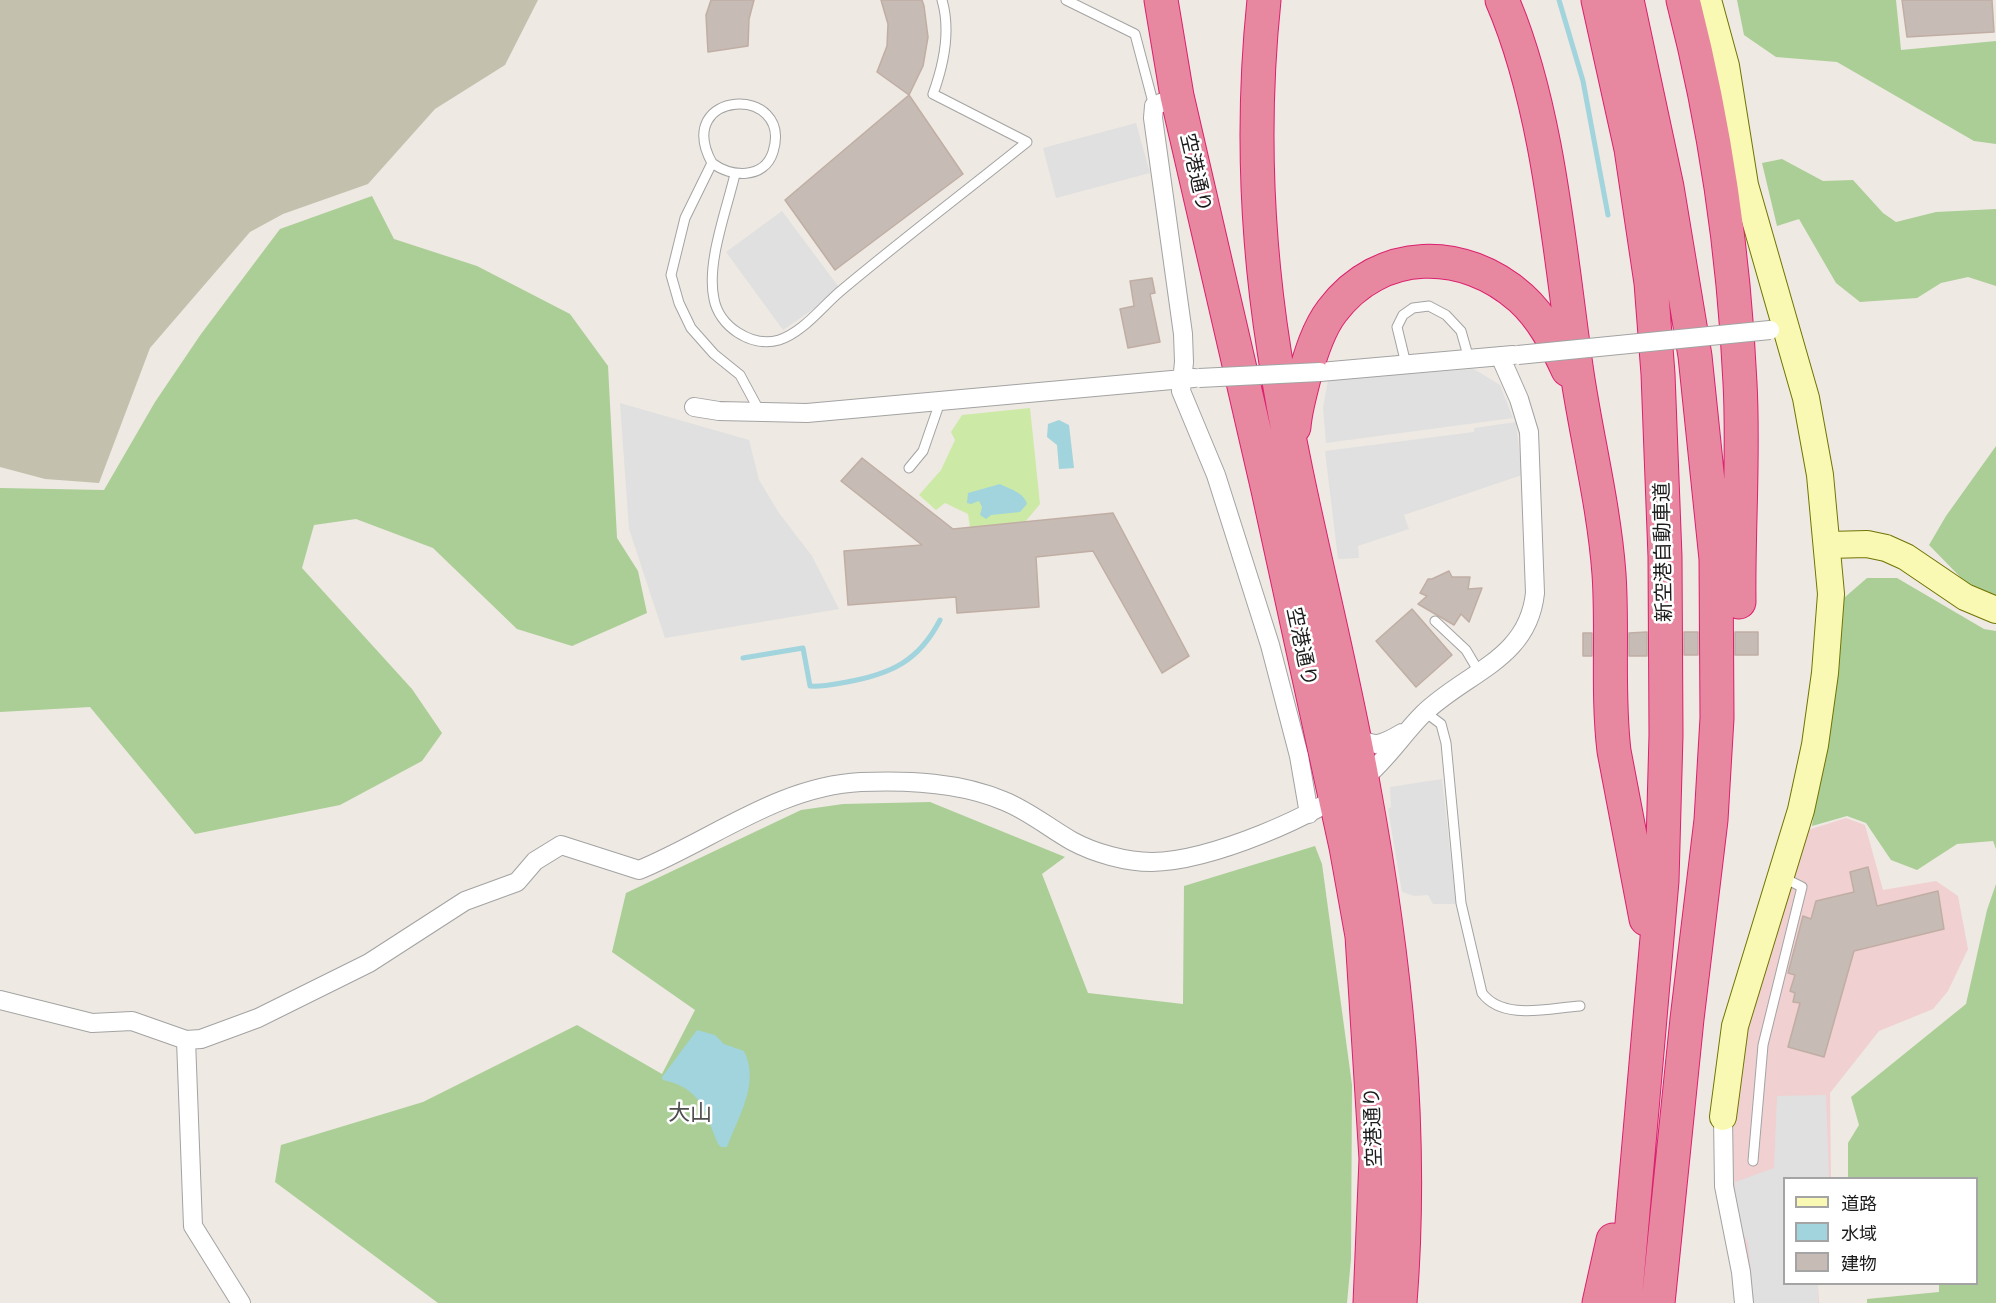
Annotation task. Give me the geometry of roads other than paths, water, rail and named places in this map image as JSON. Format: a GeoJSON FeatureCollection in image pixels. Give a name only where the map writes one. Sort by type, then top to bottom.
{"type":"FeatureCollection","features":[{"type":"Feature","properties":{"kind":"highway","name":"空港通り"},"geometry":{"type":"LineString","coordinates":[[1161,0],[1165,101],[1322,806],[1362,936],[1375,1113],[1376,1159],[1370,1303]]}},
{"type":"Feature","properties":{"kind":"highway","name":"空港通り"},"geometry":{"type":"LineString","coordinates":[[1264,0],[1259,46],[1260,218],[1273,348],[1294,460],[1363,780],[1389,937],[1403,1068],[1405,1176],[1400,1303]]}},
{"type":"Feature","properties":{"kind":"highway"},"geometry":{"type":"LineString","coordinates":[[1502,0],[1526,71],[1542,143],[1584,420],[1602,516],[1609,576],[1610,723],[1618,778],[1643,896],[1650,949],[1651,1011]]}},
{"type":"Feature","properties":{"kind":"highway","name":"新空港自動車道"},"geometry":{"type":"LineString","coordinates":[[1598,0],[1631,149],[1651,283],[1658,374],[1665,557],[1666,735],[1662,881],[1640,1109]]}},
{"type":"Feature","properties":{"kind":"highway"},"geometry":{"type":"LineString","coordinates":[[1627,0],[1667,187],[1695,356],[1716,560],[1715,766],[1705,882],[1680,1081],[1658,1303]]}},
{"type":"Feature","properties":{"kind":"highway"},"geometry":{"type":"LineString","coordinates":[[1677,0],[1700,72]]}},
{"type":"Feature","properties":{"kind":"highway"},"geometry":{"type":"LineString","coordinates":[[1683,0],[1700,72],[1730,265],[1740,384],[1741,443],[1739,718],[1736,766],[1720,861],[1694,964]]}},
{"type":"Feature","properties":{"kind":"highway"},"geometry":{"type":"LineString","coordinates":[[1294,460],[1295,421],[1308,362],[1331,312],[1358,284],[1386,269],[1413,262],[1457,262],[1481,270],[1522,299],[1554,340],[1570,374],[1584,420]]}},
{"type":"Feature","properties":{"kind":"highway"},"geometry":{"type":"LineString","coordinates":[[1675,1303],[1680,1081]]}},
{"type":"Feature","properties":{"kind":"highway"},"geometry":{"type":"LineString","coordinates":[[1599,1303],[1640,1109]]}},
{"type":"Feature","properties":{"kind":"highway"},"geometry":{"type":"LineString","coordinates":[[1625,1303],[1640,1109]]}},
{"type":"Feature","properties":{"kind":"street"},"geometry":{"type":"LineString","coordinates":[[1708,0],[1726,66],[1745,185],[1779,329],[1808,409],[1820,475],[1831,594],[1825,673],[1815,745],[1802,810],[1735,1026],[1723,1117],[1724,1186],[1741,1272],[1744,1303]]}},
{"type":"Feature","properties":{"kind":"street"},"geometry":{"type":"LineString","coordinates":[[1165,101],[1184,362],[1191,379]]}},
{"type":"Feature","properties":{"kind":"street"},"geometry":{"type":"LineString","coordinates":[[694,407],[719,411],[807,413],[1191,379],[1320,372],[1509,356],[1779,329]]}},
{"type":"Feature","properties":{"kind":"street"},"geometry":{"type":"LineString","coordinates":[[0,1000],[92,1023],[132,1021],[186,1040],[201,1039],[258,1018],[369,963],[465,901],[517,882],[536,861],[561,845],[639,870],[806,791],[858,782],[965,787],[1005,801],[1072,841],[1099,851],[1150,862],[1202,853],[1282,827],[1322,806],[1363,780],[1425,712],[1510,650],[1526,630],[1533,612],[1535,592],[1529,432],[1509,356]]}},
{"type":"Feature","properties":{"kind":"street"},"geometry":{"type":"LineString","coordinates":[[1191,379],[1181,391],[1216,476],[1270,645],[1299,756],[1322,806]]}},
{"type":"Feature","properties":{"kind":"street"},"geometry":{"type":"LineString","coordinates":[[1828,545],[1867,544],[1886,548],[1906,557],[1965,597],[1996,610]]}},
{"type":"Feature","properties":{"kind":"street"},"geometry":{"type":"LineString","coordinates":[[1352,733],[1371,744],[1384,744],[1411,728]]}},
{"type":"Feature","properties":{"kind":"street"},"geometry":{"type":"LineString","coordinates":[[186,1040],[193,1226],[241,1303]]}},
{"type":"Feature","properties":{"kind":"lane"},"geometry":{"type":"LineString","coordinates":[[735,174],[712,272],[713,298],[720,318],[754,341],[777,340],[791,335],[841,290],[1027,141],[933,94],[943,67],[946,35],[942,0]]}},
{"type":"Feature","properties":{"kind":"lane"},"geometry":{"type":"LineString","coordinates":[[1066,0],[1135,34],[1165,101]]}},
{"type":"Feature","properties":{"kind":"lane"},"geometry":{"type":"LineString","coordinates":[[742,102],[760,109],[771,121],[776,136],[773,154],[764,166],[744,175],[724,172],[712,163],[704,148],[703,131],[711,116],[721,107],[742,102]]}},
{"type":"Feature","properties":{"kind":"lane"},"geometry":{"type":"LineString","coordinates":[[712,163],[685,218],[671,275],[679,303],[691,328],[714,354],[740,375],[760,412]]}},
{"type":"Feature","properties":{"kind":"lane"},"geometry":{"type":"LineString","coordinates":[[1406,364],[1397,327],[1403,315],[1413,308],[1429,306],[1446,315],[1461,332],[1469,359]]}},
{"type":"Feature","properties":{"kind":"lane"},"geometry":{"type":"LineString","coordinates":[[909,468],[923,451],[940,402]]}},
{"type":"Feature","properties":{"kind":"lane"},"geometry":{"type":"LineString","coordinates":[[1435,621],[1466,650],[1479,672]]}},
{"type":"Feature","properties":{"kind":"lane"},"geometry":{"type":"LineString","coordinates":[[1425,712],[1441,724],[1446,743],[1461,903],[1482,993],[1490,1004],[1504,1010],[1580,1006]]}},
{"type":"Feature","properties":{"kind":"lane"},"geometry":{"type":"LineString","coordinates":[[1753,1161],[1763,1045],[1802,887],[1780,876]]}},
{"type":"Feature","properties":{"kind":"water"},"geometry":{"type":"Polygon","coordinates":[[[1059,420],[1069,425],[1074,468],[1059,469],[1057,445],[1047,437],[1048,424],[1059,420]]]}},
{"type":"Feature","properties":{"kind":"water"},"geometry":{"type":"Polygon","coordinates":[[[1000,484],[1023,497],[1027,504],[1020,512],[991,515],[986,519],[980,515],[982,507],[979,501],[967,503],[968,493],[1000,484]]]}},
{"type":"Feature","properties":{"kind":"water"},"geometry":{"type":"Polygon","coordinates":[[[697,1030],[715,1035],[724,1044],[744,1051],[748,1063],[750,1075],[746,1099],[727,1147],[721,1147],[718,1144],[705,1112],[694,1096],[686,1089],[663,1080],[662,1077],[697,1030]]]}},
{"type":"Feature","properties":{"kind":"waterway"},"geometry":{"type":"LineString","coordinates":[[1559,0],[1583,81],[1608,215]]}},
{"type":"Feature","properties":{"kind":"waterway"},"geometry":{"type":"LineString","coordinates":[[743,658],[803,648],[810,686],[824,686],[863,679],[890,670],[913,656],[923,646],[940,620]]}},
{"type":"Feature","properties":{"kind":"district","name":"大山"},"geometry":{"type":"Point","coordinates":[690,1114]}}]}
